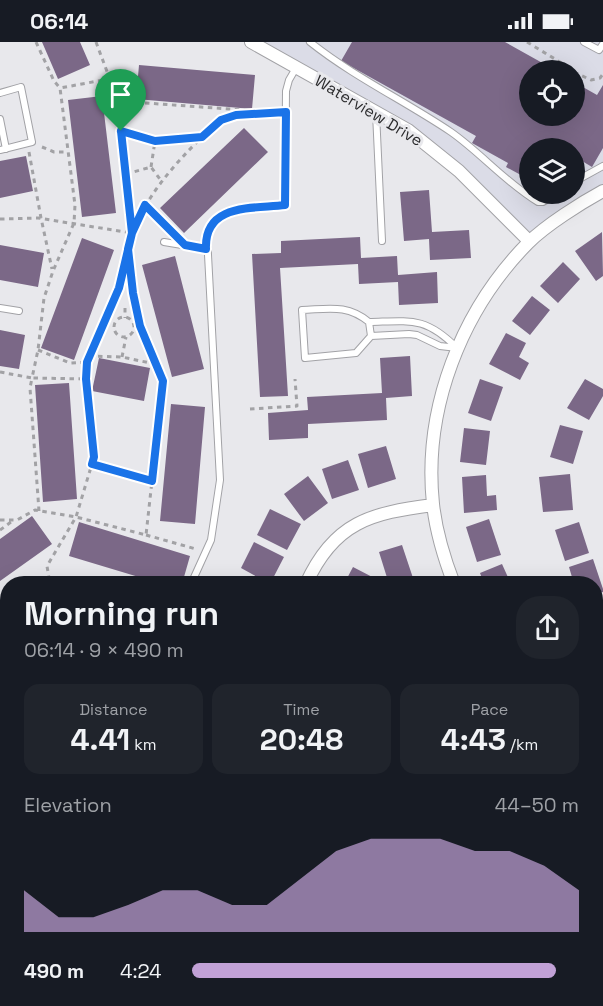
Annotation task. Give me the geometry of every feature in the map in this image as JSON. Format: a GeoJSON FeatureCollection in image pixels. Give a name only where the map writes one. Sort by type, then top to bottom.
{"type":"FeatureCollection","features":[{"type":"Feature","properties":{"kind":"street","name":"Waterview Drive"},"geometry":{"type":"LineString","coordinates":[[251,42],[408,130],[459,171],[530,241]]}},
{"type":"Feature","properties":{"kind":"street"},"geometry":{"type":"LineString","coordinates":[[451,576],[441,548],[433,505],[431,456],[437,412],[457,348],[475,312],[500,274],[530,241],[603,191]]}},
{"type":"Feature","properties":{"kind":"street"},"geometry":{"type":"LineString","coordinates":[[311,576],[325,552],[356,523],[376,515],[433,505]]}},
{"type":"Feature","properties":{"kind":"lane"},"geometry":{"type":"LineString","coordinates":[[310,42],[336,63],[452,134],[519,187]]}},
{"type":"Feature","properties":{"kind":"lane"},"geometry":{"type":"LineString","coordinates":[[584,42],[600,50],[603,44]]}},
{"type":"Feature","properties":{"kind":"lane"},"geometry":{"type":"LineString","coordinates":[[194,576],[211,540],[220,480],[206,249],[208,230],[218,217],[231,212],[285,205],[287,86],[296,67]]}},
{"type":"Feature","properties":{"kind":"lane"},"geometry":{"type":"LineString","coordinates":[[0,93],[21,87],[30,144],[3,150],[0,119]]}},
{"type":"Feature","properties":{"kind":"lane"},"geometry":{"type":"LineString","coordinates":[[376,112],[382,241]]}},
{"type":"Feature","properties":{"kind":"lane"},"geometry":{"type":"LineString","coordinates":[[585,176],[603,166]]}},
{"type":"Feature","properties":{"kind":"lane"},"geometry":{"type":"LineString","coordinates":[[164,242],[206,249]]}},
{"type":"Feature","properties":{"kind":"lane"},"geometry":{"type":"LineString","coordinates":[[0,308],[19,311]]}},
{"type":"Feature","properties":{"kind":"lane"},"geometry":{"type":"LineString","coordinates":[[369,322],[370,336],[356,353],[305,358],[302,310],[342,308],[358,313],[369,322],[421,323],[445,336],[457,348]]}},
{"type":"Feature","properties":{"kind":"lane"},"geometry":{"type":"LineString","coordinates":[[370,336],[417,335],[440,346],[457,348]]}},
{"type":"Feature","properties":{"kind":"path"},"geometry":{"type":"LineString","coordinates":[[36,42],[54,81],[60,88],[75,205],[74,223],[44,298],[38,350],[30,388],[39,511]]}},
{"type":"Feature","properties":{"kind":"path"},"geometry":{"type":"LineString","coordinates":[[96,42],[118,101],[132,233]]}},
{"type":"Feature","properties":{"kind":"path"},"geometry":{"type":"LineString","coordinates":[[527,42],[556,60]]}},
{"type":"Feature","properties":{"kind":"path"},"geometry":{"type":"LineString","coordinates":[[585,77],[591,80],[600,78],[603,74]]}},
{"type":"Feature","properties":{"kind":"path"},"geometry":{"type":"LineString","coordinates":[[60,88],[109,79]]}},
{"type":"Feature","properties":{"kind":"path"},"geometry":{"type":"LineString","coordinates":[[118,101],[286,112]]}},
{"type":"Feature","properties":{"kind":"path"},"geometry":{"type":"LineString","coordinates":[[49,576],[47,566],[76,517],[94,457],[86,379],[88,356],[119,288],[132,233],[145,205],[202,137],[221,120],[236,115],[271,112]]}},
{"type":"Feature","properties":{"kind":"path"},"geometry":{"type":"LineString","coordinates":[[121,131],[155,141],[202,137]]}},
{"type":"Feature","properties":{"kind":"path"},"geometry":{"type":"LineString","coordinates":[[155,141],[151,167],[162,182]]}},
{"type":"Feature","properties":{"kind":"path"},"geometry":{"type":"LineString","coordinates":[[53,271],[41,218],[30,144],[54,152],[68,152]]}},
{"type":"Feature","properties":{"kind":"path"},"geometry":{"type":"LineString","coordinates":[[126,174],[151,167]]}},
{"type":"Feature","properties":{"kind":"path"},"geometry":{"type":"LineString","coordinates":[[145,205],[185,245]]}},
{"type":"Feature","properties":{"kind":"path"},"geometry":{"type":"LineString","coordinates":[[0,219],[41,218],[132,233]]}},
{"type":"Feature","properties":{"kind":"path"},"geometry":{"type":"LineString","coordinates":[[128,249],[133,293],[140,326],[163,381],[146,536]]}},
{"type":"Feature","properties":{"kind":"path"},"geometry":{"type":"LineString","coordinates":[[124,308],[125,318]]}},
{"type":"Feature","properties":{"kind":"path"},"geometry":{"type":"LineString","coordinates":[[122,357],[126,337],[133,328],[130,320],[125,318],[116,321],[114,328],[118,335],[126,337]]}},
{"type":"Feature","properties":{"kind":"path"},"geometry":{"type":"LineString","coordinates":[[133,328],[140,326]]}},
{"type":"Feature","properties":{"kind":"path"},"geometry":{"type":"LineString","coordinates":[[38,350],[70,363],[87,362]]}},
{"type":"Feature","properties":{"kind":"path"},"geometry":{"type":"LineString","coordinates":[[88,356],[122,357],[155,364]]}},
{"type":"Feature","properties":{"kind":"path"},"geometry":{"type":"LineString","coordinates":[[0,372],[32,378],[86,379]]}},
{"type":"Feature","properties":{"kind":"path"},"geometry":{"type":"LineString","coordinates":[[250,409],[297,406],[295,379]]}},
{"type":"Feature","properties":{"kind":"path"},"geometry":{"type":"LineString","coordinates":[[92,464],[152,481]]}},
{"type":"Feature","properties":{"kind":"path"},"geometry":{"type":"LineString","coordinates":[[0,530],[12,520],[35,510],[76,517],[206,551]]}},
{"type":"Feature","properties":{"kind":"path"},"geometry":{"type":"LineString","coordinates":[[0,520],[12,520]]}},
{"type":"Feature","properties":{"kind":"shaded area"},"geometry":{"type":"Polygon","coordinates":[[[251,42],[603,42],[603,191],[585,203],[585,138],[519,138],[519,204],[584,204],[529,241],[408,130],[251,42]]]}},
{"type":"Feature","properties":{"kind":"building"},"geometry":{"type":"Polygon","coordinates":[[[42,42],[80,42],[90,65],[58,79],[42,42]]]}},
{"type":"Feature","properties":{"kind":"building"},"geometry":{"type":"Polygon","coordinates":[[[352,42],[505,42],[537,60],[519,60],[519,126],[585,126],[585,88],[597,95],[603,85],[603,148],[592,167],[585,163],[585,138],[519,138],[519,174],[506,167],[508,163],[472,143],[476,136],[341,61],[352,42]]]}},
{"type":"Feature","properties":{"kind":"building"},"geometry":{"type":"Polygon","coordinates":[[[139,65],[255,75],[252,109],[136,99],[139,65]]]}},
{"type":"Feature","properties":{"kind":"building"},"geometry":{"type":"Polygon","coordinates":[[[102,96],[116,213],[82,217],[68,100],[102,96]]]}},
{"type":"Feature","properties":{"kind":"building"},"geometry":{"type":"Polygon","coordinates":[[[244,128],[268,152],[184,233],[160,208],[244,128]]]}},
{"type":"Feature","properties":{"kind":"building"},"geometry":{"type":"Polygon","coordinates":[[[26,156],[33,191],[0,198],[0,161],[26,156]]]}},
{"type":"Feature","properties":{"kind":"building"},"geometry":{"type":"Polygon","coordinates":[[[429,190],[432,232],[469,230],[471,258],[430,260],[429,239],[404,241],[400,192],[429,190]]]}},
{"type":"Feature","properties":{"kind":"building"},"geometry":{"type":"Polygon","coordinates":[[[602,232],[603,276],[596,281],[575,251],[602,232]]]}},
{"type":"Feature","properties":{"kind":"building"},"geometry":{"type":"Polygon","coordinates":[[[360,237],[361,258],[397,256],[398,275],[437,272],[438,303],[399,305],[398,282],[359,284],[358,264],[280,268],[288,396],[260,397],[252,254],[281,253],[281,241],[360,237]]]}},
{"type":"Feature","properties":{"kind":"building"},"geometry":{"type":"Polygon","coordinates":[[[82,238],[114,250],[74,360],[41,348],[82,238]]]}},
{"type":"Feature","properties":{"kind":"building"},"geometry":{"type":"Polygon","coordinates":[[[0,245],[44,253],[38,287],[0,280],[0,245]]]}},
{"type":"Feature","properties":{"kind":"building"},"geometry":{"type":"Polygon","coordinates":[[[175,256],[204,369],[172,377],[142,265],[175,256]]]}},
{"type":"Feature","properties":{"kind":"building"},"geometry":{"type":"Polygon","coordinates":[[[563,262],[580,279],[558,303],[540,286],[563,262]]]}},
{"type":"Feature","properties":{"kind":"building"},"geometry":{"type":"Polygon","coordinates":[[[532,296],[550,310],[530,335],[512,321],[532,296]]]}},
{"type":"Feature","properties":{"kind":"building"},"geometry":{"type":"Polygon","coordinates":[[[0,330],[25,335],[19,369],[0,366],[0,330]]]}},
{"type":"Feature","properties":{"kind":"building"},"geometry":{"type":"Polygon","coordinates":[[[506,333],[526,343],[519,357],[529,363],[520,380],[489,364],[506,333]]]}},
{"type":"Feature","properties":{"kind":"building"},"geometry":{"type":"Polygon","coordinates":[[[410,356],[412,396],[386,398],[387,420],[308,424],[308,438],[269,440],[268,413],[308,410],[307,397],[382,393],[380,358],[410,356]]]}},
{"type":"Feature","properties":{"kind":"building"},"geometry":{"type":"Polygon","coordinates":[[[99,358],[150,368],[144,401],[92,391],[99,358]]]}},
{"type":"Feature","properties":{"kind":"building"},"geometry":{"type":"Polygon","coordinates":[[[480,379],[503,387],[491,421],[468,413],[480,379]]]}},
{"type":"Feature","properties":{"kind":"building"},"geometry":{"type":"Polygon","coordinates":[[[585,379],[603,389],[603,396],[589,420],[567,408],[585,379]]]}},
{"type":"Feature","properties":{"kind":"building"},"geometry":{"type":"Polygon","coordinates":[[[69,383],[77,499],[43,502],[35,385],[69,383]]]}},
{"type":"Feature","properties":{"kind":"building"},"geometry":{"type":"Polygon","coordinates":[[[171,404],[205,407],[195,524],[160,521],[171,404]]]}},
{"type":"Feature","properties":{"kind":"building"},"geometry":{"type":"Polygon","coordinates":[[[560,425],[583,431],[573,464],[550,457],[560,425]]]}},
{"type":"Feature","properties":{"kind":"building"},"geometry":{"type":"Polygon","coordinates":[[[464,428],[490,431],[486,465],[460,462],[464,428]]]}},
{"type":"Feature","properties":{"kind":"building"},"geometry":{"type":"Polygon","coordinates":[[[386,446],[396,479],[368,488],[358,454],[386,446]]]}},
{"type":"Feature","properties":{"kind":"building"},"geometry":{"type":"Polygon","coordinates":[[[348,460],[359,490],[332,499],[322,469],[348,460]]]}},
{"type":"Feature","properties":{"kind":"building"},"geometry":{"type":"Polygon","coordinates":[[[570,474],[573,510],[543,512],[539,477],[570,474]]]}},
{"type":"Feature","properties":{"kind":"building"},"geometry":{"type":"Polygon","coordinates":[[[486,475],[487,496],[496,495],[497,510],[464,513],[462,477],[486,475]]]}},
{"type":"Feature","properties":{"kind":"building"},"geometry":{"type":"Polygon","coordinates":[[[308,476],[328,503],[304,521],[284,494],[308,476]]]}},
{"type":"Feature","properties":{"kind":"building"},"geometry":{"type":"Polygon","coordinates":[[[270,509],[301,524],[287,550],[257,535],[270,509]]]}},
{"type":"Feature","properties":{"kind":"building"},"geometry":{"type":"Polygon","coordinates":[[[32,516],[52,544],[7,576],[0,576],[0,539],[32,516]]]}},
{"type":"Feature","properties":{"kind":"building"},"geometry":{"type":"Polygon","coordinates":[[[489,519],[501,555],[477,562],[466,527],[489,519]]]}},
{"type":"Feature","properties":{"kind":"building"},"geometry":{"type":"Polygon","coordinates":[[[79,522],[190,556],[184,576],[135,576],[69,556],[79,522]]]}},
{"type":"Feature","properties":{"kind":"building"},"geometry":{"type":"Polygon","coordinates":[[[579,522],[589,553],[565,561],[555,530],[579,522]]]}},
{"type":"Feature","properties":{"kind":"building"},"geometry":{"type":"Polygon","coordinates":[[[254,542],[284,557],[274,576],[256,576],[241,568],[254,542]]]}},
{"type":"Feature","properties":{"kind":"building"},"geometry":{"type":"Polygon","coordinates":[[[402,545],[412,576],[386,576],[379,552],[402,545]]]}},
{"type":"Feature","properties":{"kind":"building"},"geometry":{"type":"Polygon","coordinates":[[[593,559],[599,576],[572,576],[569,567],[593,559]]]}},
{"type":"Feature","properties":{"kind":"building"},"geometry":{"type":"Polygon","coordinates":[[[502,564],[507,576],[481,576],[480,573],[502,564]]]}},
{"type":"Feature","properties":{"kind":"building"},"geometry":{"type":"Polygon","coordinates":[[[353,567],[370,576],[348,576],[353,567]]]}},
{"type":"Feature","properties":{"kind":"route"},"geometry":{"type":"LineString","coordinates":[[121,131],[132,233],[128,249],[119,288],[86,367],[94,457],[92,464],[152,481],[163,381],[140,326],[133,293],[128,249],[132,233],[145,205],[185,245],[206,249],[208,230],[218,217],[231,212],[285,205],[286,112],[236,115],[221,120],[202,137],[155,141],[121,131]]}}]}
